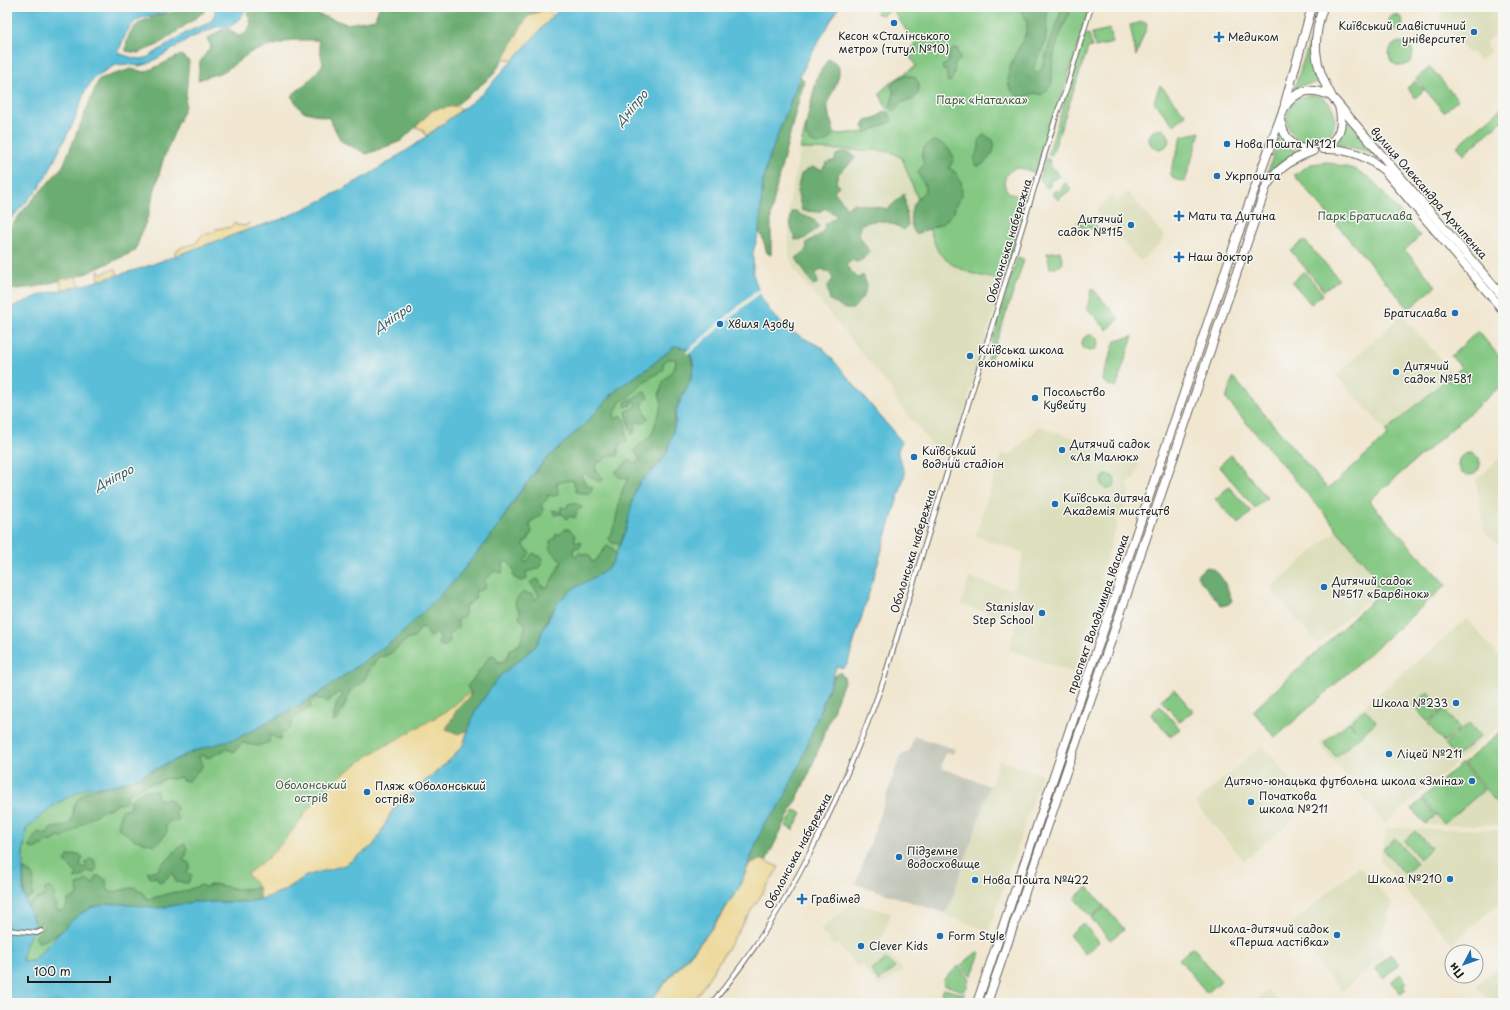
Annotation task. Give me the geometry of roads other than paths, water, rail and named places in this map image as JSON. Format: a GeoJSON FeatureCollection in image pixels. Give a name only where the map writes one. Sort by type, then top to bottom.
{"type":"FeatureCollection","features":[{"type":"Feature","properties":{"kind":"main road"},"geometry":{"type":"LineString","coordinates":[[1312,7],[1280,120],[1287,139],[1294,146],[1303,150],[1313,151],[1323,149],[1333,143],[1342,126],[1342,116],[1339,104],[1331,96],[1318,69],[1316,38],[1323,7]]}},
{"type":"Feature","properties":{"kind":"main road"},"geometry":{"type":"LineString","coordinates":[[1284,108],[1296,94],[1305,91],[1314,90],[1331,96]]}},
{"type":"Feature","properties":{"kind":"main road","name":"вулиця Олександра Архипенка"},"geometry":{"type":"LineString","coordinates":[[1339,104],[1503,297]]}},
{"type":"Feature","properties":{"kind":"main road","name":"проспект Володимира Івасюка"},"geometry":{"type":"LineString","coordinates":[[978,1003],[1237,237],[1280,120]]}},
{"type":"Feature","properties":{"kind":"main road","name":"вулиця Олександра Архипенка"},"geometry":{"type":"LineString","coordinates":[[1323,149],[1338,148],[1361,154],[1384,170],[1503,310]]}},
{"type":"Feature","properties":{"kind":"main road","name":"проспект Володимира Івасюка"},"geometry":{"type":"LineString","coordinates":[[987,1003],[1266,187],[1271,178],[1289,162],[1313,151]]}},
{"type":"Feature","properties":{"kind":"main road"},"geometry":{"type":"LineString","coordinates":[[1166,448],[1176,452]]}},
{"type":"Feature","properties":{"kind":"street","name":"Оболонська набережна"},"geometry":{"type":"LineString","coordinates":[[712,1003],[762,938],[795,880],[842,787],[869,718],[884,678],[1091,7]]}},
{"type":"Feature","properties":{"kind":"street"},"geometry":{"type":"LineString","coordinates":[[7,930],[39,932]]}},
{"type":"Feature","properties":{"kind":"water"},"geometry":{"type":"Polygon","coordinates":[[[7,7],[174,7],[164,13],[142,18],[132,25],[127,31],[118,53],[141,59],[148,57],[189,31],[207,24],[212,20],[215,13],[215,7],[246,7],[241,18],[231,26],[216,27],[191,38],[148,64],[139,66],[125,64],[113,66],[94,78],[85,91],[75,119],[47,175],[39,188],[7,223],[7,7]]]}},
{"type":"Feature","properties":{"kind":"water","name":"Дніпро"},"geometry":{"type":"Polygon","coordinates":[[[561,7],[839,7],[811,54],[800,76],[769,158],[763,180],[759,232],[753,252],[753,274],[760,295],[771,313],[792,332],[823,348],[901,441],[898,453],[905,474],[847,665],[843,668],[837,666],[836,668],[802,759],[783,800],[777,810],[764,824],[739,888],[708,933],[649,1003],[7,1003],[7,309],[43,294],[80,286],[142,268],[282,219],[323,200],[370,174],[415,145],[482,94],[561,7]],[[675,346],[648,368],[617,389],[586,423],[543,462],[519,493],[496,529],[457,578],[398,637],[317,695],[258,728],[237,738],[194,751],[136,778],[113,785],[86,788],[56,804],[26,829],[23,854],[23,893],[35,926],[26,944],[22,960],[25,962],[33,961],[71,921],[93,907],[108,904],[122,904],[159,908],[194,902],[248,902],[262,899],[283,891],[306,876],[345,865],[374,845],[393,809],[451,759],[463,745],[475,712],[486,695],[499,677],[537,645],[544,627],[558,602],[571,590],[602,573],[612,564],[626,529],[635,491],[640,482],[658,466],[667,453],[675,424],[676,410],[691,380],[694,366],[692,357],[686,348],[675,346]]]}},
{"type":"Feature","properties":{"kind":"place","name":"Кесон «Сталінського метро» (титул №10)"},"geometry":{"type":"Point","coordinates":[894,23]}},
{"type":"Feature","properties":{"kind":"place","name":"Київський славістичний університет"},"geometry":{"type":"Point","coordinates":[1474,32]}},
{"type":"Feature","properties":{"kind":"place","name":"Медиком"},"geometry":{"type":"Point","coordinates":[1219,37]}},
{"type":"Feature","properties":{"kind":"place","name":"Нова Пошта №121"},"geometry":{"type":"Point","coordinates":[1227,144]}},
{"type":"Feature","properties":{"kind":"place","name":"Укрпошта"},"geometry":{"type":"Point","coordinates":[1217,176]}},
{"type":"Feature","properties":{"kind":"place","name":"Мати та Дитина"},"geometry":{"type":"Point","coordinates":[1179,216]}},
{"type":"Feature","properties":{"kind":"place","name":"Дитячий садок №115"},"geometry":{"type":"Point","coordinates":[1131,225]}},
{"type":"Feature","properties":{"kind":"place","name":"Наш доктор"},"geometry":{"type":"Point","coordinates":[1179,257]}},
{"type":"Feature","properties":{"kind":"place","name":"Братислава"},"geometry":{"type":"Point","coordinates":[1455,313]}},
{"type":"Feature","properties":{"kind":"place","name":"Хвиля Азову"},"geometry":{"type":"Point","coordinates":[720,324]}},
{"type":"Feature","properties":{"kind":"place","name":"Київська школа економіки"},"geometry":{"type":"Point","coordinates":[970,356]}},
{"type":"Feature","properties":{"kind":"place","name":"Дитячий садок №581"},"geometry":{"type":"Point","coordinates":[1396,372]}},
{"type":"Feature","properties":{"kind":"place","name":"Посольство Кувейту"},"geometry":{"type":"Point","coordinates":[1035,398]}},
{"type":"Feature","properties":{"kind":"place","name":"Дитячий садок «Ля Малюк»"},"geometry":{"type":"Point","coordinates":[1062,450]}},
{"type":"Feature","properties":{"kind":"place","name":"Київський водний стадіон"},"geometry":{"type":"Point","coordinates":[914,457]}},
{"type":"Feature","properties":{"kind":"place","name":"Київська дитяча Академія мистецтв"},"geometry":{"type":"Point","coordinates":[1055,504]}},
{"type":"Feature","properties":{"kind":"place","name":"Дитячий садок №517 «Барвінок»"},"geometry":{"type":"Point","coordinates":[1324,587]}},
{"type":"Feature","properties":{"kind":"place","name":"Stanislav Step School"},"geometry":{"type":"Point","coordinates":[1042,613]}},
{"type":"Feature","properties":{"kind":"place","name":"Школа №233"},"geometry":{"type":"Point","coordinates":[1456,703]}},
{"type":"Feature","properties":{"kind":"place","name":"Ліцей №211"},"geometry":{"type":"Point","coordinates":[1389,754]}},
{"type":"Feature","properties":{"kind":"place","name":"Дитячо-юнацька футбольна школа «Зміна»"},"geometry":{"type":"Point","coordinates":[1472,781]}},
{"type":"Feature","properties":{"kind":"place","name":"Пляж «Оболонський острів»"},"geometry":{"type":"Point","coordinates":[367,792]}},
{"type":"Feature","properties":{"kind":"place","name":"Початкова школа №211"},"geometry":{"type":"Point","coordinates":[1251,802]}},
{"type":"Feature","properties":{"kind":"place","name":"Підземне водосховище"},"geometry":{"type":"Point","coordinates":[899,857]}},
{"type":"Feature","properties":{"kind":"place","name":"Школа №210"},"geometry":{"type":"Point","coordinates":[1450,879]}},
{"type":"Feature","properties":{"kind":"place","name":"Нова Пошта №422"},"geometry":{"type":"Point","coordinates":[975,880]}},
{"type":"Feature","properties":{"kind":"place","name":"Гравімед"},"geometry":{"type":"Point","coordinates":[802,899]}},
{"type":"Feature","properties":{"kind":"place","name":"Школа-дитячий садок «Перша ластівка»"},"geometry":{"type":"Point","coordinates":[1337,935]}},
{"type":"Feature","properties":{"kind":"place","name":"Form Style"},"geometry":{"type":"Point","coordinates":[940,936]}},
{"type":"Feature","properties":{"kind":"place","name":"Clever Kids"},"geometry":{"type":"Point","coordinates":[861,946]}},
{"type":"Feature","properties":{"kind":"park label","name":"Парк «Наталка»"},"geometry":{"type":"Point","coordinates":[982,100]}},
{"type":"Feature","properties":{"kind":"park label","name":"Парк Братислава"},"geometry":{"type":"Point","coordinates":[1365,216]}},
{"type":"Feature","properties":{"kind":"park label","name":"Оболонський острів"},"geometry":{"type":"Point","coordinates":[311,791]}}]}
